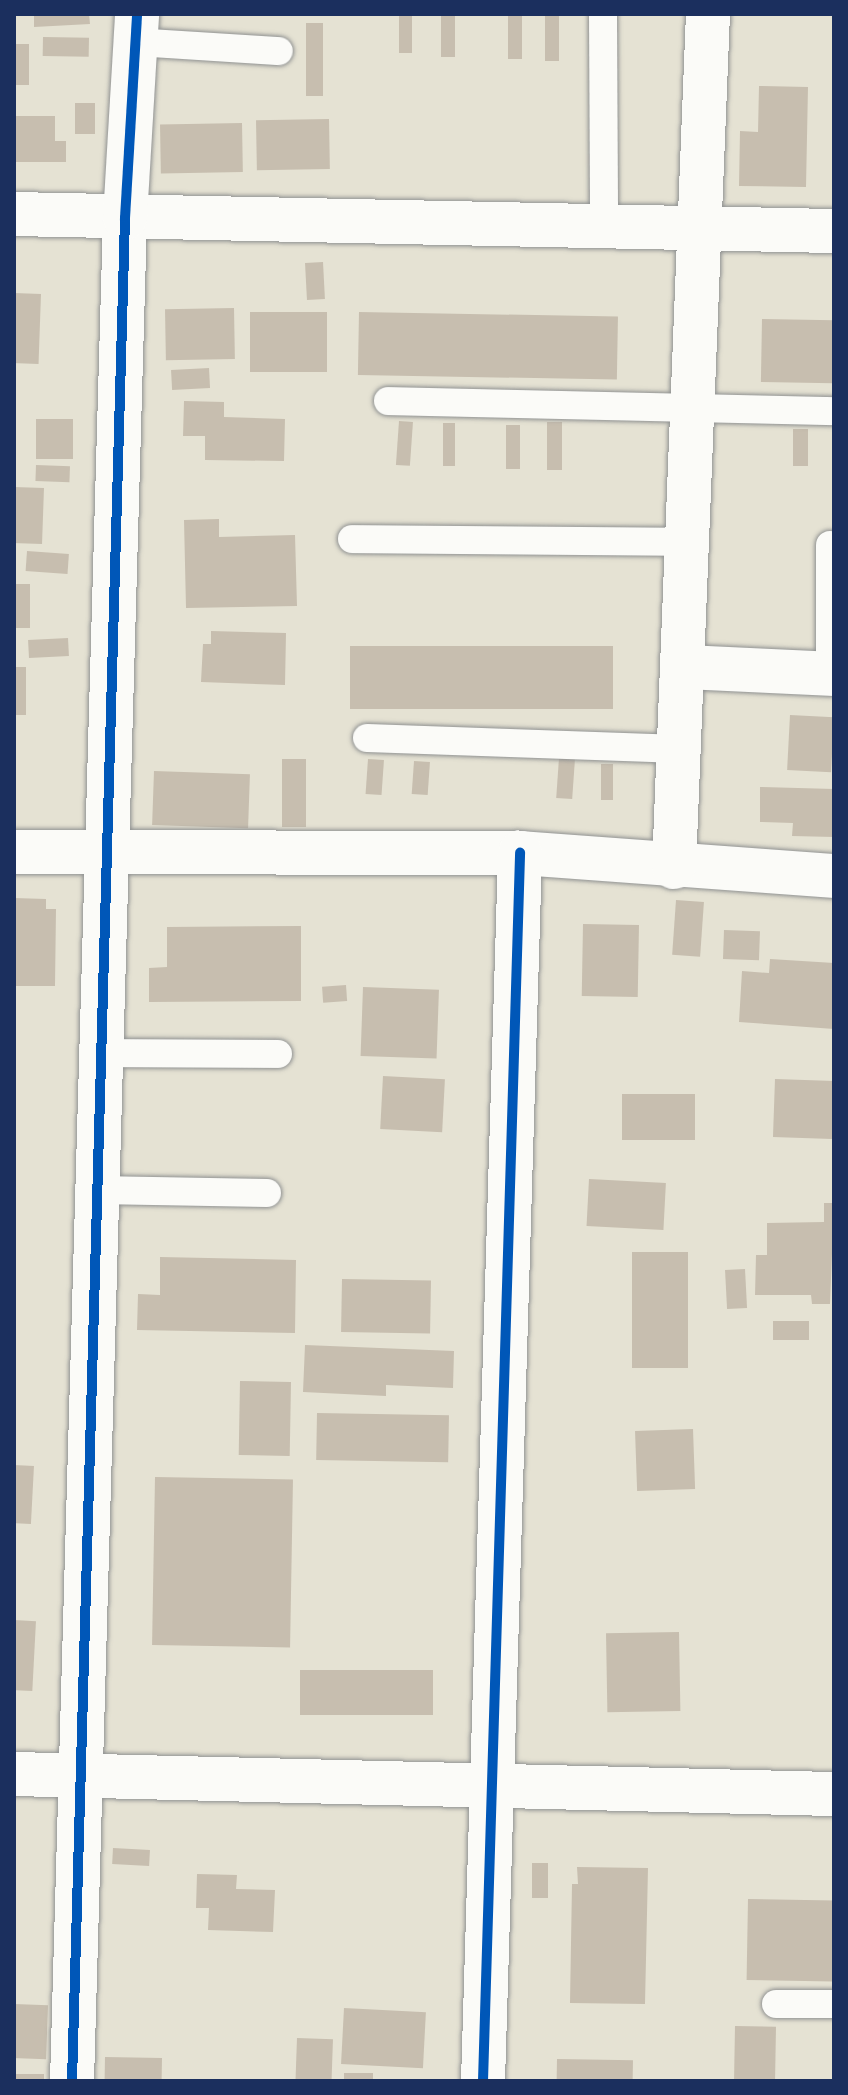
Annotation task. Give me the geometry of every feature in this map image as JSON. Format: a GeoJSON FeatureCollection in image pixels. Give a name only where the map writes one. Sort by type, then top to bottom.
{"type":"FeatureCollection","features":[{"type":"Feature","properties":{"kind":"street"},"geometry":{"type":"LineString","coordinates":[[674,867],[686,667],[708,14]]}},
{"type":"Feature","properties":{"kind":"street"},"geometry":{"type":"LineString","coordinates":[[72,2081],[77,1775],[125,218],[136,28]]}},
{"type":"Feature","properties":{"kind":"street"},"geometry":{"type":"LineString","coordinates":[[14,214],[834,231]]}},
{"type":"Feature","properties":{"kind":"street"},"geometry":{"type":"LineString","coordinates":[[686,667],[832,674]]}},
{"type":"Feature","properties":{"kind":"street"},"geometry":{"type":"LineString","coordinates":[[14,852],[520,853],[674,867],[834,876]]}},
{"type":"Feature","properties":{"kind":"street"},"geometry":{"type":"LineString","coordinates":[[483,2081],[520,853]]}},
{"type":"Feature","properties":{"kind":"street"},"geometry":{"type":"LineString","coordinates":[[14,1774],[834,1794]]}},
{"type":"Feature","properties":{"kind":"lane"},"geometry":{"type":"LineString","coordinates":[[603,14],[604,227]]}},
{"type":"Feature","properties":{"kind":"lane"},"geometry":{"type":"LineString","coordinates":[[136,28],[279,51]]}},
{"type":"Feature","properties":{"kind":"lane"},"geometry":{"type":"LineString","coordinates":[[388,401],[834,411]]}},
{"type":"Feature","properties":{"kind":"lane"},"geometry":{"type":"LineString","coordinates":[[352,539],[690,542]]}},
{"type":"Feature","properties":{"kind":"lane"},"geometry":{"type":"LineString","coordinates":[[830,545],[832,674]]}},
{"type":"Feature","properties":{"kind":"lane"},"geometry":{"type":"LineString","coordinates":[[367,738],[681,749]]}},
{"type":"Feature","properties":{"kind":"lane"},"geometry":{"type":"LineString","coordinates":[[100,1053],[278,1054]]}},
{"type":"Feature","properties":{"kind":"lane"},"geometry":{"type":"LineString","coordinates":[[96,1190],[267,1193]]}},
{"type":"Feature","properties":{"kind":"lane"},"geometry":{"type":"LineString","coordinates":[[776,2004],[834,2004]]}},
{"type":"Feature","properties":{"kind":"building"},"geometry":{"type":"Polygon","coordinates":[[[34,14],[89,14],[90,24],[34,27],[34,14]]]}},
{"type":"Feature","properties":{"kind":"building"},"geometry":{"type":"Polygon","coordinates":[[[399,14],[412,14],[412,53],[399,53],[399,14]]]}},
{"type":"Feature","properties":{"kind":"building"},"geometry":{"type":"Polygon","coordinates":[[[441,14],[455,14],[455,57],[441,57],[441,14]]]}},
{"type":"Feature","properties":{"kind":"building"},"geometry":{"type":"Polygon","coordinates":[[[508,14],[522,14],[522,59],[508,59],[508,14]]]}},
{"type":"Feature","properties":{"kind":"building"},"geometry":{"type":"Polygon","coordinates":[[[545,14],[559,14],[559,61],[545,61],[545,14]]]}},
{"type":"Feature","properties":{"kind":"building"},"geometry":{"type":"Polygon","coordinates":[[[306,23],[323,23],[323,96],[306,96],[306,23]]]}},
{"type":"Feature","properties":{"kind":"building"},"geometry":{"type":"Polygon","coordinates":[[[43,37],[89,38],[89,57],[43,56],[43,37]]]}},
{"type":"Feature","properties":{"kind":"building"},"geometry":{"type":"Polygon","coordinates":[[[14,44],[29,44],[29,85],[14,85],[14,44]]]}},
{"type":"Feature","properties":{"kind":"building"},"geometry":{"type":"Polygon","coordinates":[[[759,86],[808,87],[806,187],[739,186],[740,131],[758,132],[759,86]]]}},
{"type":"Feature","properties":{"kind":"building"},"geometry":{"type":"Polygon","coordinates":[[[75,103],[95,103],[95,134],[75,134],[75,103]]]}},
{"type":"Feature","properties":{"kind":"building"},"geometry":{"type":"Polygon","coordinates":[[[14,116],[55,116],[55,141],[66,141],[66,162],[14,162],[14,116]]]}},
{"type":"Feature","properties":{"kind":"building"},"geometry":{"type":"Polygon","coordinates":[[[329,119],[330,169],[257,170],[256,120],[329,119]]]}},
{"type":"Feature","properties":{"kind":"building"},"geometry":{"type":"Polygon","coordinates":[[[242,123],[243,172],[161,173],[160,124],[242,123]]]}},
{"type":"Feature","properties":{"kind":"building"},"geometry":{"type":"Polygon","coordinates":[[[323,262],[325,299],[307,300],[305,263],[323,262]]]}},
{"type":"Feature","properties":{"kind":"building"},"geometry":{"type":"Polygon","coordinates":[[[14,293],[41,294],[39,364],[14,363],[14,293]]]}},
{"type":"Feature","properties":{"kind":"building"},"geometry":{"type":"Polygon","coordinates":[[[234,308],[235,359],[166,360],[165,309],[234,308]]]}},
{"type":"Feature","properties":{"kind":"building"},"geometry":{"type":"Polygon","coordinates":[[[250,312],[327,312],[327,372],[250,372],[250,312]]]}},
{"type":"Feature","properties":{"kind":"building"},"geometry":{"type":"Polygon","coordinates":[[[359,312],[618,317],[617,380],[358,375],[359,312]]]}},
{"type":"Feature","properties":{"kind":"building"},"geometry":{"type":"Polygon","coordinates":[[[762,319],[834,320],[833,383],[761,382],[762,319]]]}},
{"type":"Feature","properties":{"kind":"building"},"geometry":{"type":"Polygon","coordinates":[[[209,368],[210,388],[172,390],[171,370],[209,368]]]}},
{"type":"Feature","properties":{"kind":"building"},"geometry":{"type":"Polygon","coordinates":[[[184,401],[224,402],[224,417],[285,419],[284,461],[205,460],[205,436],[183,436],[184,401]]]}},
{"type":"Feature","properties":{"kind":"building"},"geometry":{"type":"Polygon","coordinates":[[[36,419],[73,419],[73,459],[36,459],[36,419]]]}},
{"type":"Feature","properties":{"kind":"building"},"geometry":{"type":"Polygon","coordinates":[[[399,421],[413,422],[410,466],[396,465],[399,421]]]}},
{"type":"Feature","properties":{"kind":"building"},"geometry":{"type":"Polygon","coordinates":[[[547,422],[562,422],[562,470],[547,470],[547,422]]]}},
{"type":"Feature","properties":{"kind":"building"},"geometry":{"type":"Polygon","coordinates":[[[443,423],[455,423],[455,466],[443,466],[443,423]]]}},
{"type":"Feature","properties":{"kind":"building"},"geometry":{"type":"Polygon","coordinates":[[[506,425],[520,425],[520,469],[506,469],[506,425]]]}},
{"type":"Feature","properties":{"kind":"building"},"geometry":{"type":"Polygon","coordinates":[[[793,429],[808,429],[808,466],[793,466],[793,429]]]}},
{"type":"Feature","properties":{"kind":"building"},"geometry":{"type":"Polygon","coordinates":[[[36,465],[70,466],[69,482],[35,481],[36,465]]]}},
{"type":"Feature","properties":{"kind":"building"},"geometry":{"type":"Polygon","coordinates":[[[14,487],[44,488],[42,544],[14,543],[14,487]]]}},
{"type":"Feature","properties":{"kind":"building"},"geometry":{"type":"Polygon","coordinates":[[[219,519],[219,537],[295,535],[297,606],[186,608],[184,520],[219,519]]]}},
{"type":"Feature","properties":{"kind":"building"},"geometry":{"type":"Polygon","coordinates":[[[27,551],[69,554],[68,574],[26,571],[27,551]]]}},
{"type":"Feature","properties":{"kind":"building"},"geometry":{"type":"Polygon","coordinates":[[[14,584],[30,584],[30,628],[14,628],[14,584]]]}},
{"type":"Feature","properties":{"kind":"building"},"geometry":{"type":"Polygon","coordinates":[[[211,631],[286,633],[285,685],[201,682],[203,644],[211,644],[211,631]]]}},
{"type":"Feature","properties":{"kind":"building"},"geometry":{"type":"Polygon","coordinates":[[[68,638],[69,656],[29,658],[28,640],[68,638]]]}},
{"type":"Feature","properties":{"kind":"building"},"geometry":{"type":"Polygon","coordinates":[[[350,646],[613,646],[613,709],[350,709],[350,646]]]}},
{"type":"Feature","properties":{"kind":"building"},"geometry":{"type":"Polygon","coordinates":[[[14,667],[26,667],[26,715],[14,715],[14,667]]]}},
{"type":"Feature","properties":{"kind":"building"},"geometry":{"type":"Polygon","coordinates":[[[790,715],[834,717],[831,772],[787,770],[790,715]]]}},
{"type":"Feature","properties":{"kind":"building"},"geometry":{"type":"Polygon","coordinates":[[[559,758],[575,759],[572,799],[556,798],[559,758]]]}},
{"type":"Feature","properties":{"kind":"building"},"geometry":{"type":"Polygon","coordinates":[[[282,759],[306,759],[306,827],[282,827],[282,759]]]}},
{"type":"Feature","properties":{"kind":"building"},"geometry":{"type":"Polygon","coordinates":[[[368,759],[384,760],[382,795],[366,794],[368,759]]]}},
{"type":"Feature","properties":{"kind":"building"},"geometry":{"type":"Polygon","coordinates":[[[414,761],[430,762],[428,795],[412,794],[414,761]]]}},
{"type":"Feature","properties":{"kind":"building"},"geometry":{"type":"Polygon","coordinates":[[[601,764],[613,764],[613,800],[601,800],[601,764]]]}},
{"type":"Feature","properties":{"kind":"building"},"geometry":{"type":"Polygon","coordinates":[[[154,771],[250,774],[248,828],[152,825],[154,771]]]}},
{"type":"Feature","properties":{"kind":"building"},"geometry":{"type":"Polygon","coordinates":[[[760,787],[834,789],[834,837],[792,836],[793,823],[760,822],[760,787]]]}},
{"type":"Feature","properties":{"kind":"building"},"geometry":{"type":"Polygon","coordinates":[[[14,898],[46,899],[46,909],[56,909],[55,986],[14,986],[14,898]]]}},
{"type":"Feature","properties":{"kind":"building"},"geometry":{"type":"Polygon","coordinates":[[[676,900],[704,902],[700,957],[672,955],[676,900]]]}},
{"type":"Feature","properties":{"kind":"building"},"geometry":{"type":"Polygon","coordinates":[[[583,924],[639,925],[638,997],[582,996],[583,924]]]}},
{"type":"Feature","properties":{"kind":"building"},"geometry":{"type":"Polygon","coordinates":[[[301,926],[301,1001],[149,1002],[149,968],[167,967],[167,927],[301,926]]]}},
{"type":"Feature","properties":{"kind":"building"},"geometry":{"type":"Polygon","coordinates":[[[724,930],[760,931],[759,960],[723,959],[724,930]]]}},
{"type":"Feature","properties":{"kind":"building"},"geometry":{"type":"Polygon","coordinates":[[[770,959],[834,963],[834,1029],[739,1022],[742,971],[769,973],[770,959]]]}},
{"type":"Feature","properties":{"kind":"building"},"geometry":{"type":"Polygon","coordinates":[[[346,985],[347,1001],[323,1003],[322,987],[346,985]]]}},
{"type":"Feature","properties":{"kind":"building"},"geometry":{"type":"Polygon","coordinates":[[[363,987],[439,990],[437,1059],[361,1056],[363,987]]]}},
{"type":"Feature","properties":{"kind":"building"},"geometry":{"type":"Polygon","coordinates":[[[383,1076],[445,1079],[442,1132],[380,1129],[383,1076]]]}},
{"type":"Feature","properties":{"kind":"building"},"geometry":{"type":"Polygon","coordinates":[[[775,1079],[834,1081],[832,1139],[773,1137],[775,1079]]]}},
{"type":"Feature","properties":{"kind":"building"},"geometry":{"type":"Polygon","coordinates":[[[622,1094],[695,1094],[695,1140],[622,1140],[622,1094]]]}},
{"type":"Feature","properties":{"kind":"building"},"geometry":{"type":"Polygon","coordinates":[[[589,1179],[666,1183],[663,1230],[587,1226],[589,1179]]]}},
{"type":"Feature","properties":{"kind":"building"},"geometry":{"type":"Polygon","coordinates":[[[824,1203],[834,1203],[830,1304],[812,1304],[811,1295],[755,1295],[756,1255],[767,1255],[767,1223],[824,1222],[824,1203]]]}},
{"type":"Feature","properties":{"kind":"building"},"geometry":{"type":"Polygon","coordinates":[[[632,1252],[688,1252],[688,1368],[632,1368],[632,1252]]]}},
{"type":"Feature","properties":{"kind":"building"},"geometry":{"type":"Polygon","coordinates":[[[160,1257],[296,1260],[295,1333],[137,1330],[138,1294],[160,1295],[160,1257]]]}},
{"type":"Feature","properties":{"kind":"building"},"geometry":{"type":"Polygon","coordinates":[[[745,1269],[747,1308],[727,1309],[725,1270],[745,1269]]]}},
{"type":"Feature","properties":{"kind":"building"},"geometry":{"type":"Polygon","coordinates":[[[342,1279],[431,1281],[430,1334],[341,1332],[342,1279]]]}},
{"type":"Feature","properties":{"kind":"building"},"geometry":{"type":"Polygon","coordinates":[[[773,1321],[809,1321],[809,1340],[773,1340],[773,1321]]]}},
{"type":"Feature","properties":{"kind":"building"},"geometry":{"type":"Polygon","coordinates":[[[305,1345],[454,1351],[453,1388],[386,1385],[386,1396],[303,1392],[305,1345]]]}},
{"type":"Feature","properties":{"kind":"building"},"geometry":{"type":"Polygon","coordinates":[[[240,1381],[291,1382],[290,1456],[239,1455],[240,1381]]]}},
{"type":"Feature","properties":{"kind":"building"},"geometry":{"type":"Polygon","coordinates":[[[317,1413],[449,1415],[448,1462],[316,1460],[317,1413]]]}},
{"type":"Feature","properties":{"kind":"building"},"geometry":{"type":"Polygon","coordinates":[[[693,1429],[695,1489],[637,1491],[635,1431],[693,1429]]]}},
{"type":"Feature","properties":{"kind":"building"},"geometry":{"type":"Polygon","coordinates":[[[14,1465],[34,1466],[31,1524],[14,1523],[14,1465]]]}},
{"type":"Feature","properties":{"kind":"building"},"geometry":{"type":"Polygon","coordinates":[[[155,1477],[293,1479],[290,1647],[152,1645],[155,1477]]]}},
{"type":"Feature","properties":{"kind":"building"},"geometry":{"type":"Polygon","coordinates":[[[14,1620],[36,1621],[32,1691],[14,1690],[14,1620]]]}},
{"type":"Feature","properties":{"kind":"building"},"geometry":{"type":"Polygon","coordinates":[[[679,1632],[680,1711],[607,1712],[606,1633],[679,1632]]]}},
{"type":"Feature","properties":{"kind":"building"},"geometry":{"type":"Polygon","coordinates":[[[300,1670],[433,1670],[433,1715],[300,1715],[300,1670]]]}},
{"type":"Feature","properties":{"kind":"building"},"geometry":{"type":"Polygon","coordinates":[[[113,1848],[150,1850],[149,1866],[112,1864],[113,1848]]]}},
{"type":"Feature","properties":{"kind":"building"},"geometry":{"type":"Polygon","coordinates":[[[532,1863],[548,1863],[548,1898],[532,1898],[532,1863]]]}},
{"type":"Feature","properties":{"kind":"building"},"geometry":{"type":"Polygon","coordinates":[[[577,1867],[648,1868],[645,2004],[570,2003],[572,1884],[578,1884],[577,1867]]]}},
{"type":"Feature","properties":{"kind":"building"},"geometry":{"type":"Polygon","coordinates":[[[197,1874],[237,1875],[236,1889],[275,1890],[273,1932],[208,1930],[209,1908],[196,1908],[197,1874]]]}},
{"type":"Feature","properties":{"kind":"building"},"geometry":{"type":"Polygon","coordinates":[[[748,1899],[834,1901],[833,1981],[747,1980],[748,1899]]]}},
{"type":"Feature","properties":{"kind":"building"},"geometry":{"type":"Polygon","coordinates":[[[14,2004],[48,2005],[46,2059],[14,2058],[14,2004]]]}},
{"type":"Feature","properties":{"kind":"building"},"geometry":{"type":"Polygon","coordinates":[[[344,2008],[426,2012],[423,2068],[341,2064],[344,2008]]]}},
{"type":"Feature","properties":{"kind":"building"},"geometry":{"type":"Polygon","coordinates":[[[735,2026],[776,2027],[775,2081],[734,2081],[735,2026]]]}},
{"type":"Feature","properties":{"kind":"building"},"geometry":{"type":"Polygon","coordinates":[[[297,2038],[333,2039],[332,2081],[295,2081],[297,2038]]]}},
{"type":"Feature","properties":{"kind":"building"},"geometry":{"type":"Polygon","coordinates":[[[105,2057],[162,2058],[162,2081],[105,2081],[105,2057]]]}},
{"type":"Feature","properties":{"kind":"building"},"geometry":{"type":"Polygon","coordinates":[[[557,2059],[633,2060],[633,2081],[557,2081],[557,2059]]]}},
{"type":"Feature","properties":{"kind":"building"},"geometry":{"type":"Polygon","coordinates":[[[344,2073],[373,2073],[373,2081],[344,2081],[344,2073]]]}},
{"type":"Feature","properties":{"kind":"building"},"geometry":{"type":"Polygon","coordinates":[[[14,2074],[44,2074],[44,2081],[14,2081],[14,2074]]]}},
{"type":"Feature","properties":{"kind":"cycle path"},"geometry":{"type":"LineString","coordinates":[[72,2081],[125,218],[137,14]]}},
{"type":"Feature","properties":{"kind":"cycle path"},"geometry":{"type":"LineString","coordinates":[[483,2081],[520,853]]}}]}
